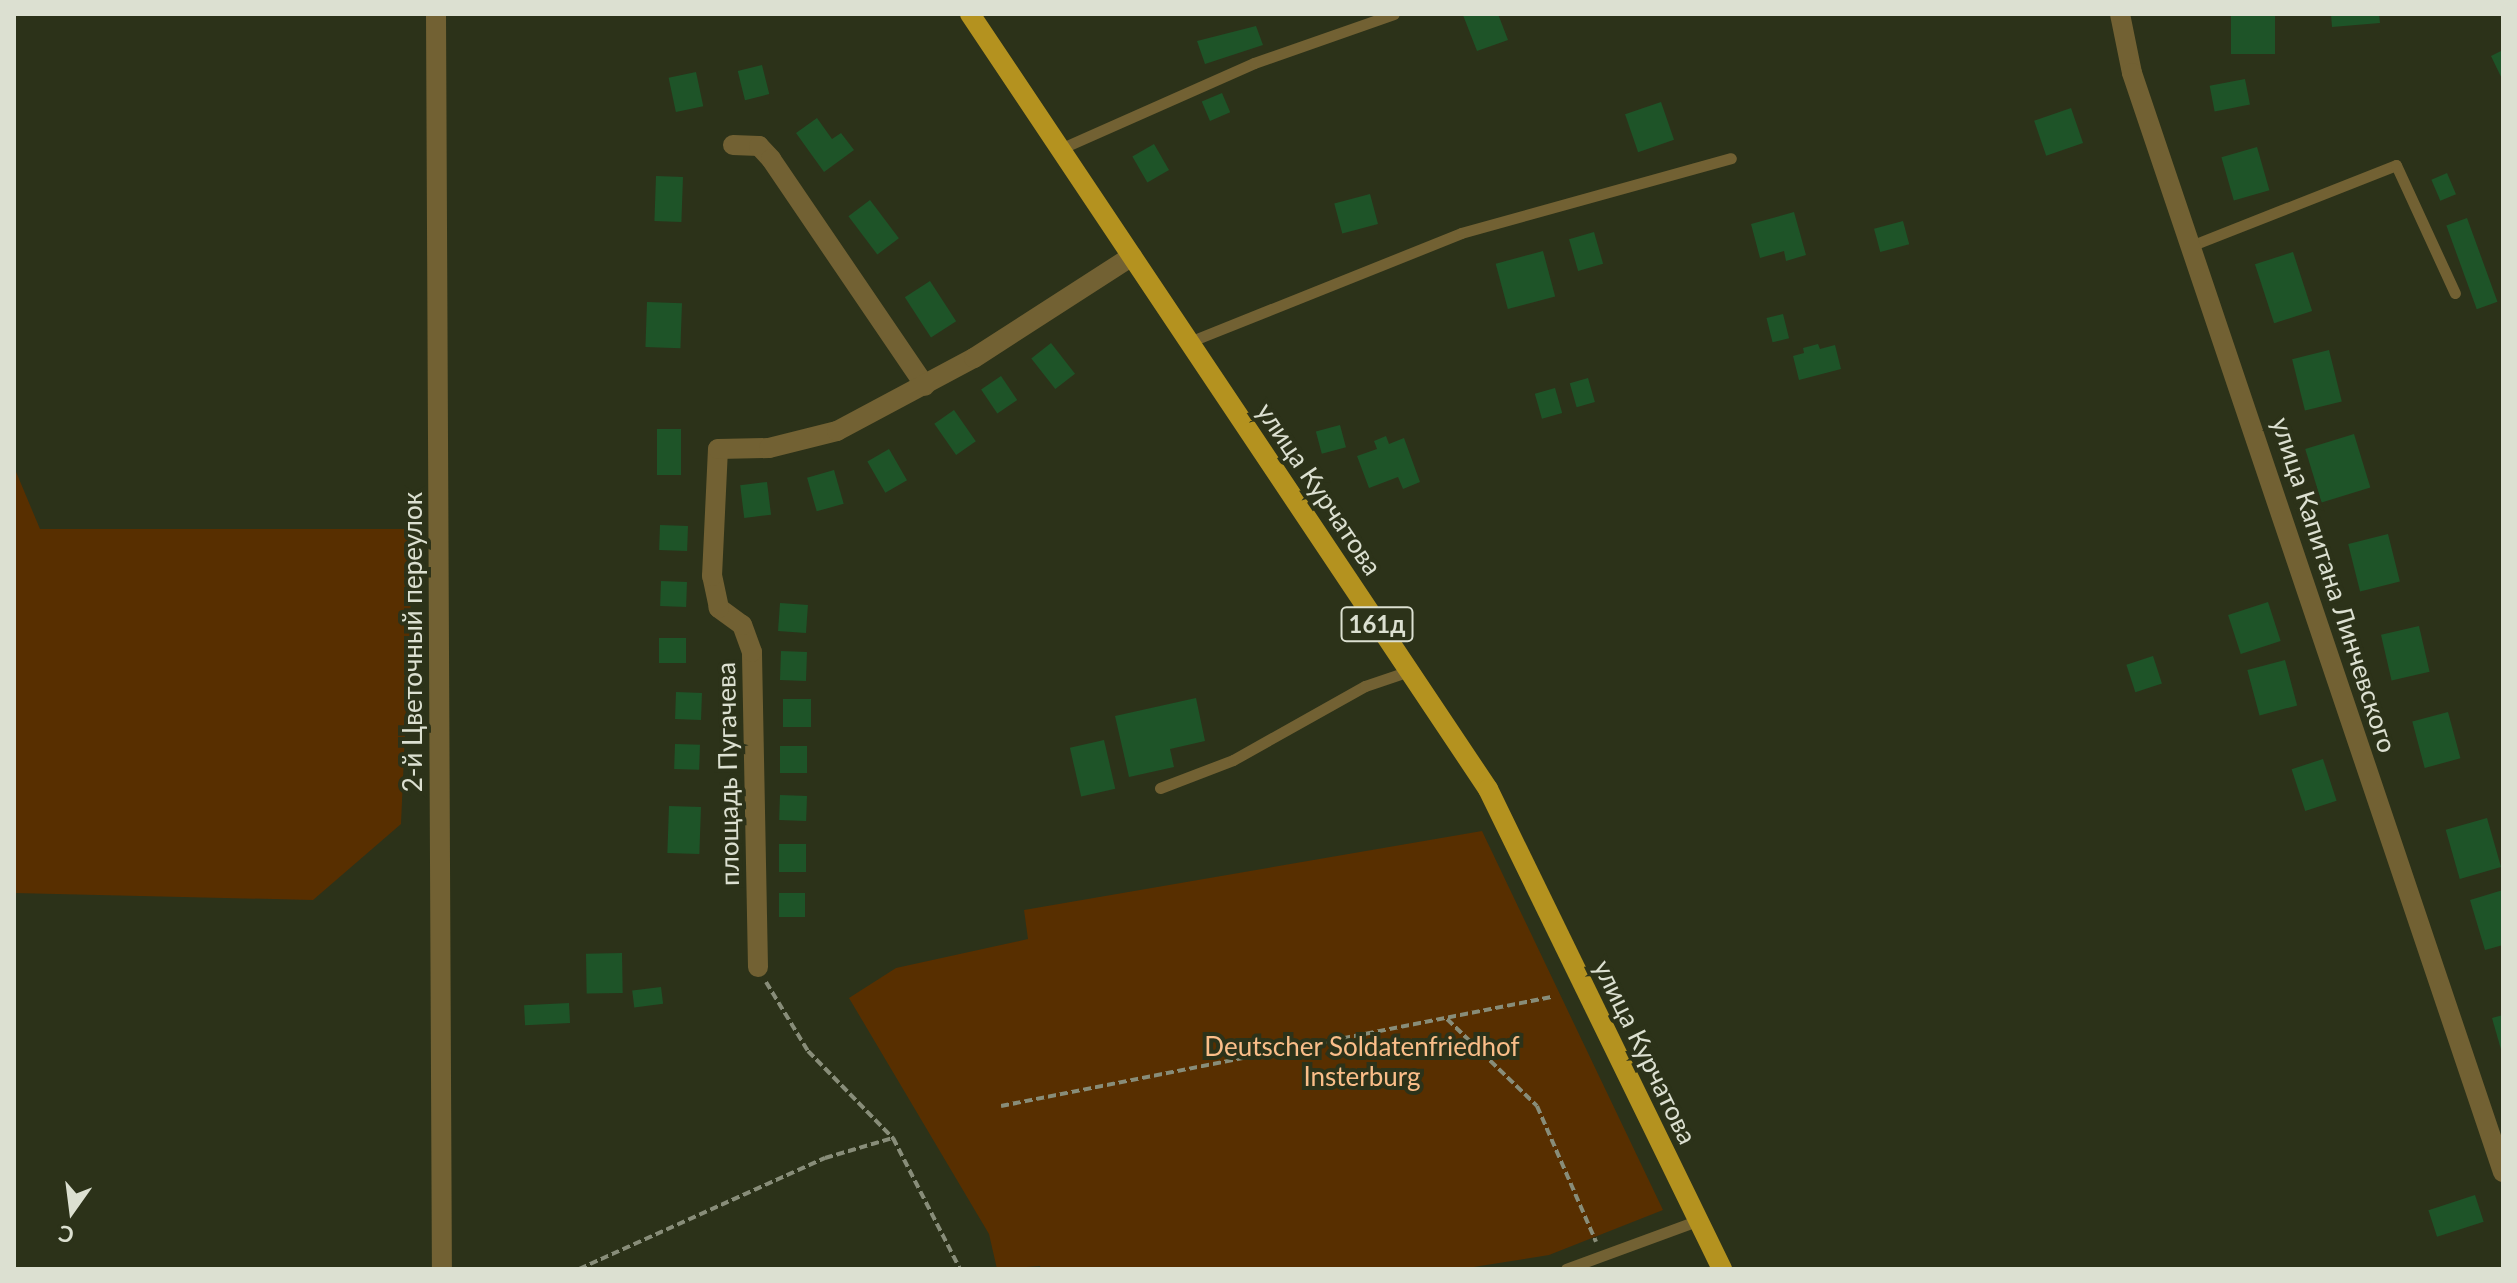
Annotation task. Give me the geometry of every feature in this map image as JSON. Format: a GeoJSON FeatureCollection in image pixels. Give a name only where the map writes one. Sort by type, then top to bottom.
{"type":"FeatureCollection","features":[{"type":"Feature","properties":{"kind":"main road","name":"улица Курчатова"},"geometry":{"type":"LineString","coordinates":[[970,14],[1488,789],[1722,1269]]}},
{"type":"Feature","properties":{"kind":"street","name":"2-й Цветочный переулок"},"geometry":{"type":"LineString","coordinates":[[436,14],[442,1269]]}},
{"type":"Feature","properties":{"kind":"street","name":"улица Капитана Линчевского"},"geometry":{"type":"LineString","coordinates":[[2120,14],[2132,73],[2193,245],[2503,1172]]}},
{"type":"Feature","properties":{"kind":"street"},"geometry":{"type":"LineString","coordinates":[[733,145],[759,146],[771,159],[925,386],[1132,256]]}},
{"type":"Feature","properties":{"kind":"street","name":"площадь Пугачева"},"geometry":{"type":"LineString","coordinates":[[758,967],[752,652],[742,625],[719,608],[712,576],[718,449],[769,448],[837,431],[925,386]]}},
{"type":"Feature","properties":{"kind":"lane"},"geometry":{"type":"LineString","coordinates":[[1060,149],[1254,63],[1394,14]]}},
{"type":"Feature","properties":{"kind":"lane"},"geometry":{"type":"LineString","coordinates":[[1189,342],[1461,233],[1731,158]]}},
{"type":"Feature","properties":{"kind":"lane"},"geometry":{"type":"LineString","coordinates":[[2193,245],[2396,165],[2455,293]]}},
{"type":"Feature","properties":{"kind":"lane"},"geometry":{"type":"LineString","coordinates":[[1160,788],[1233,760],[1365,686],[1409,671]]}},
{"type":"Feature","properties":{"kind":"lane"},"geometry":{"type":"LineString","coordinates":[[1566,1269],[1699,1220]]}},
{"type":"Feature","properties":{"kind":"path"},"geometry":{"type":"LineString","coordinates":[[758,967],[808,1051],[893,1138],[960,1269]]}},
{"type":"Feature","properties":{"kind":"path"},"geometry":{"type":"LineString","coordinates":[[1001,1106],[1551,997]]}},
{"type":"Feature","properties":{"kind":"path"},"geometry":{"type":"LineString","coordinates":[[1447,1019],[1537,1106],[1602,1255]]}},
{"type":"Feature","properties":{"kind":"path"},"geometry":{"type":"LineString","coordinates":[[579,1269],[825,1158],[893,1138]]}},
{"type":"Feature","properties":{"kind":"green space"},"geometry":{"type":"Polygon","coordinates":[[[14,467],[40,529],[414,529],[401,824],[313,900],[14,893],[14,467]]]}},
{"type":"Feature","properties":{"kind":"green space","name":"Deutscher Soldatenfriedhof Insterburg"},"geometry":{"type":"Polygon","coordinates":[[[1482,831],[1663,1210],[1549,1255],[1461,1269],[1041,1269],[1040,1266],[997,1269],[989,1234],[849,998],[896,968],[1028,939],[1024,910],[1482,831]]]}},
{"type":"Feature","properties":{"kind":"building"},"geometry":{"type":"Polygon","coordinates":[[[1498,14],[1508,40],[1477,51],[1463,15],[1498,14]]]}},
{"type":"Feature","properties":{"kind":"building"},"geometry":{"type":"Polygon","coordinates":[[[2231,14],[2275,14],[2275,54],[2231,54],[2231,14]]]}},
{"type":"Feature","properties":{"kind":"building"},"geometry":{"type":"Polygon","coordinates":[[[2331,14],[2379,14],[2380,23],[2332,27],[2331,14]]]}},
{"type":"Feature","properties":{"kind":"building"},"geometry":{"type":"Polygon","coordinates":[[[1256,26],[1263,45],[1205,64],[1197,41],[1256,26]]]}},
{"type":"Feature","properties":{"kind":"building"},"geometry":{"type":"Polygon","coordinates":[[[2503,50],[2503,81],[2491,56],[2503,50]]]}},
{"type":"Feature","properties":{"kind":"building"},"geometry":{"type":"Polygon","coordinates":[[[762,65],[769,94],[745,100],[738,71],[762,65]]]}},
{"type":"Feature","properties":{"kind":"building"},"geometry":{"type":"Polygon","coordinates":[[[696,72],[703,106],[676,112],[669,78],[696,72]]]}},
{"type":"Feature","properties":{"kind":"building"},"geometry":{"type":"Polygon","coordinates":[[[2245,79],[2250,105],[2215,111],[2210,86],[2245,79]]]}},
{"type":"Feature","properties":{"kind":"building"},"geometry":{"type":"Polygon","coordinates":[[[1222,93],[1230,112],[1210,121],[1202,102],[1222,93]]]}},
{"type":"Feature","properties":{"kind":"building"},"geometry":{"type":"Polygon","coordinates":[[[1661,102],[1674,140],[1638,152],[1625,114],[1661,102]]]}},
{"type":"Feature","properties":{"kind":"building"},"geometry":{"type":"Polygon","coordinates":[[[2071,108],[2083,143],[2046,156],[2034,121],[2071,108]]]}},
{"type":"Feature","properties":{"kind":"building"},"geometry":{"type":"Polygon","coordinates":[[[817,118],[832,139],[841,133],[854,150],[824,172],[796,133],[817,118]]]}},
{"type":"Feature","properties":{"kind":"building"},"geometry":{"type":"Polygon","coordinates":[[[1154,144],[1169,170],[1147,182],[1132,156],[1154,144]]]}},
{"type":"Feature","properties":{"kind":"building"},"geometry":{"type":"Polygon","coordinates":[[[2257,147],[2269,190],[2234,200],[2221,157],[2257,147]]]}},
{"type":"Feature","properties":{"kind":"building"},"geometry":{"type":"Polygon","coordinates":[[[2447,173],[2456,194],[2440,201],[2431,180],[2447,173]]]}},
{"type":"Feature","properties":{"kind":"building"},"geometry":{"type":"Polygon","coordinates":[[[656,176],[683,177],[681,222],[654,221],[656,176]]]}},
{"type":"Feature","properties":{"kind":"building"},"geometry":{"type":"Polygon","coordinates":[[[1370,194],[1378,224],[1342,234],[1334,204],[1370,194]]]}},
{"type":"Feature","properties":{"kind":"building"},"geometry":{"type":"Polygon","coordinates":[[[870,200],[899,238],[877,255],[848,216],[870,200]]]}},
{"type":"Feature","properties":{"kind":"building"},"geometry":{"type":"Polygon","coordinates":[[[1794,212],[1806,255],[1786,261],[1784,251],[1760,258],[1751,224],[1794,212]]]}},
{"type":"Feature","properties":{"kind":"building"},"geometry":{"type":"Polygon","coordinates":[[[2467,218],[2497,302],[2477,309],[2446,226],[2467,218]]]}},
{"type":"Feature","properties":{"kind":"building"},"geometry":{"type":"Polygon","coordinates":[[[1903,221],[1909,244],[1880,252],[1874,229],[1903,221]]]}},
{"type":"Feature","properties":{"kind":"building"},"geometry":{"type":"Polygon","coordinates":[[[1594,232],[1603,264],[1578,271],[1569,239],[1594,232]]]}},
{"type":"Feature","properties":{"kind":"building"},"geometry":{"type":"Polygon","coordinates":[[[1543,251],[1555,296],[1508,309],[1496,264],[1543,251]]]}},
{"type":"Feature","properties":{"kind":"building"},"geometry":{"type":"Polygon","coordinates":[[[2293,252],[2312,311],[2274,323],[2255,264],[2293,252]]]}},
{"type":"Feature","properties":{"kind":"building"},"geometry":{"type":"Polygon","coordinates":[[[930,281],[956,321],[931,338],[905,297],[930,281]]]}},
{"type":"Feature","properties":{"kind":"building"},"geometry":{"type":"Polygon","coordinates":[[[647,302],[682,303],[680,348],[645,347],[647,302]]]}},
{"type":"Feature","properties":{"kind":"building"},"geometry":{"type":"Polygon","coordinates":[[[1783,314],[1789,338],[1773,342],[1767,318],[1783,314]]]}},
{"type":"Feature","properties":{"kind":"building"},"geometry":{"type":"Polygon","coordinates":[[[1051,343],[1075,374],[1055,389],[1031,358],[1051,343]]]}},
{"type":"Feature","properties":{"kind":"building"},"geometry":{"type":"Polygon","coordinates":[[[1818,344],[1820,349],[1835,345],[1841,369],[1799,380],[1793,356],[1804,353],[1803,348],[1818,344]]]}},
{"type":"Feature","properties":{"kind":"building"},"geometry":{"type":"Polygon","coordinates":[[[2329,350],[2342,401],[2305,411],[2292,359],[2329,350]]]}},
{"type":"Feature","properties":{"kind":"building"},"geometry":{"type":"Polygon","coordinates":[[[1001,376],[1017,400],[997,413],[981,389],[1001,376]]]}},
{"type":"Feature","properties":{"kind":"building"},"geometry":{"type":"Polygon","coordinates":[[[1588,378],[1595,402],[1577,407],[1570,383],[1588,378]]]}},
{"type":"Feature","properties":{"kind":"building"},"geometry":{"type":"Polygon","coordinates":[[[1555,388],[1562,413],[1542,419],[1535,394],[1555,388]]]}},
{"type":"Feature","properties":{"kind":"building"},"geometry":{"type":"Polygon","coordinates":[[[954,410],[976,441],[956,455],[934,424],[954,410]]]}},
{"type":"Feature","properties":{"kind":"building"},"geometry":{"type":"Polygon","coordinates":[[[1340,425],[1346,447],[1322,454],[1316,431],[1340,425]]]}},
{"type":"Feature","properties":{"kind":"building"},"geometry":{"type":"Polygon","coordinates":[[[657,429],[681,429],[681,475],[657,475],[657,429]]]}},
{"type":"Feature","properties":{"kind":"building"},"geometry":{"type":"Polygon","coordinates":[[[2354,434],[2370,488],[2322,502],[2305,449],[2354,434]]]}},
{"type":"Feature","properties":{"kind":"building"},"geometry":{"type":"Polygon","coordinates":[[[1386,436],[1389,444],[1404,438],[1420,482],[1403,489],[1398,477],[1369,488],[1357,456],[1377,449],[1374,441],[1386,436]]]}},
{"type":"Feature","properties":{"kind":"building"},"geometry":{"type":"Polygon","coordinates":[[[889,449],[907,480],[885,493],[867,462],[889,449]]]}},
{"type":"Feature","properties":{"kind":"building"},"geometry":{"type":"Polygon","coordinates":[[[834,470],[844,504],[817,511],[807,478],[834,470]]]}},
{"type":"Feature","properties":{"kind":"building"},"geometry":{"type":"Polygon","coordinates":[[[767,482],[771,515],[744,518],[740,485],[767,482]]]}},
{"type":"Feature","properties":{"kind":"building"},"geometry":{"type":"Polygon","coordinates":[[[660,525],[688,526],[687,551],[659,550],[660,525]]]}},
{"type":"Feature","properties":{"kind":"building"},"geometry":{"type":"Polygon","coordinates":[[[2388,534],[2400,582],[2360,591],[2348,544],[2388,534]]]}},
{"type":"Feature","properties":{"kind":"building"},"geometry":{"type":"Polygon","coordinates":[[[661,581],[687,582],[686,607],[660,606],[661,581]]]}},
{"type":"Feature","properties":{"kind":"building"},"geometry":{"type":"Polygon","coordinates":[[[2268,602],[2281,641],[2241,654],[2228,615],[2268,602]]]}},
{"type":"Feature","properties":{"kind":"building"},"geometry":{"type":"Polygon","coordinates":[[[780,603],[808,605],[806,633],[778,631],[780,603]]]}},
{"type":"Feature","properties":{"kind":"building"},"geometry":{"type":"Polygon","coordinates":[[[2419,626],[2430,672],[2392,681],[2381,635],[2419,626]]]}},
{"type":"Feature","properties":{"kind":"building"},"geometry":{"type":"Polygon","coordinates":[[[659,638],[686,638],[686,663],[659,663],[659,638]]]}},
{"type":"Feature","properties":{"kind":"building"},"geometry":{"type":"Polygon","coordinates":[[[781,651],[807,652],[806,681],[780,680],[781,651]]]}},
{"type":"Feature","properties":{"kind":"building"},"geometry":{"type":"Polygon","coordinates":[[[2153,656],[2162,684],[2135,692],[2126,665],[2153,656]]]}},
{"type":"Feature","properties":{"kind":"building"},"geometry":{"type":"Polygon","coordinates":[[[2285,660],[2297,705],[2259,715],[2247,670],[2285,660]]]}},
{"type":"Feature","properties":{"kind":"building"},"geometry":{"type":"Polygon","coordinates":[[[676,692],[702,693],[701,720],[675,719],[676,692]]]}},
{"type":"Feature","properties":{"kind":"building"},"geometry":{"type":"Polygon","coordinates":[[[1196,698],[1205,741],[1170,749],[1174,767],[1129,777],[1115,716],[1196,698]]]}},
{"type":"Feature","properties":{"kind":"building"},"geometry":{"type":"Polygon","coordinates":[[[783,699],[811,699],[811,727],[783,727],[783,699]]]}},
{"type":"Feature","properties":{"kind":"building"},"geometry":{"type":"Polygon","coordinates":[[[2448,712],[2460,758],[2425,768],[2412,722],[2448,712]]]}},
{"type":"Feature","properties":{"kind":"building"},"geometry":{"type":"Polygon","coordinates":[[[1104,740],[1115,789],[1081,797],[1070,748],[1104,740]]]}},
{"type":"Feature","properties":{"kind":"building"},"geometry":{"type":"Polygon","coordinates":[[[675,744],[700,745],[699,770],[674,769],[675,744]]]}},
{"type":"Feature","properties":{"kind":"building"},"geometry":{"type":"Polygon","coordinates":[[[780,746],[807,746],[807,773],[780,773],[780,746]]]}},
{"type":"Feature","properties":{"kind":"building"},"geometry":{"type":"Polygon","coordinates":[[[2323,759],[2337,801],[2305,811],[2292,769],[2323,759]]]}},
{"type":"Feature","properties":{"kind":"building"},"geometry":{"type":"Polygon","coordinates":[[[780,795],[807,796],[806,821],[779,820],[780,795]]]}},
{"type":"Feature","properties":{"kind":"building"},"geometry":{"type":"Polygon","coordinates":[[[669,806],[701,807],[699,854],[667,853],[669,806]]]}},
{"type":"Feature","properties":{"kind":"building"},"geometry":{"type":"Polygon","coordinates":[[[2487,818],[2501,867],[2460,879],[2446,830],[2487,818]]]}},
{"type":"Feature","properties":{"kind":"building"},"geometry":{"type":"Polygon","coordinates":[[[779,844],[806,844],[806,872],[779,872],[779,844]]]}},
{"type":"Feature","properties":{"kind":"building"},"geometry":{"type":"Polygon","coordinates":[[[2503,890],[2503,945],[2485,950],[2470,900],[2503,890]]]}},
{"type":"Feature","properties":{"kind":"building"},"geometry":{"type":"Polygon","coordinates":[[[779,893],[805,893],[805,917],[779,917],[779,893]]]}},
{"type":"Feature","properties":{"kind":"building"},"geometry":{"type":"Polygon","coordinates":[[[622,953],[623,993],[587,994],[586,954],[622,953]]]}},
{"type":"Feature","properties":{"kind":"building"},"geometry":{"type":"Polygon","coordinates":[[[661,987],[663,1004],[634,1007],[632,991],[661,987]]]}},
{"type":"Feature","properties":{"kind":"building"},"geometry":{"type":"Polygon","coordinates":[[[569,1003],[570,1023],[525,1025],[524,1005],[569,1003]]]}},
{"type":"Feature","properties":{"kind":"building"},"geometry":{"type":"Polygon","coordinates":[[[2503,1015],[2503,1053],[2502,1053],[2492,1018],[2503,1015]]]}},
{"type":"Feature","properties":{"kind":"building"},"geometry":{"type":"Polygon","coordinates":[[[2475,1195],[2484,1222],[2437,1237],[2428,1210],[2475,1195]]]}}]}
